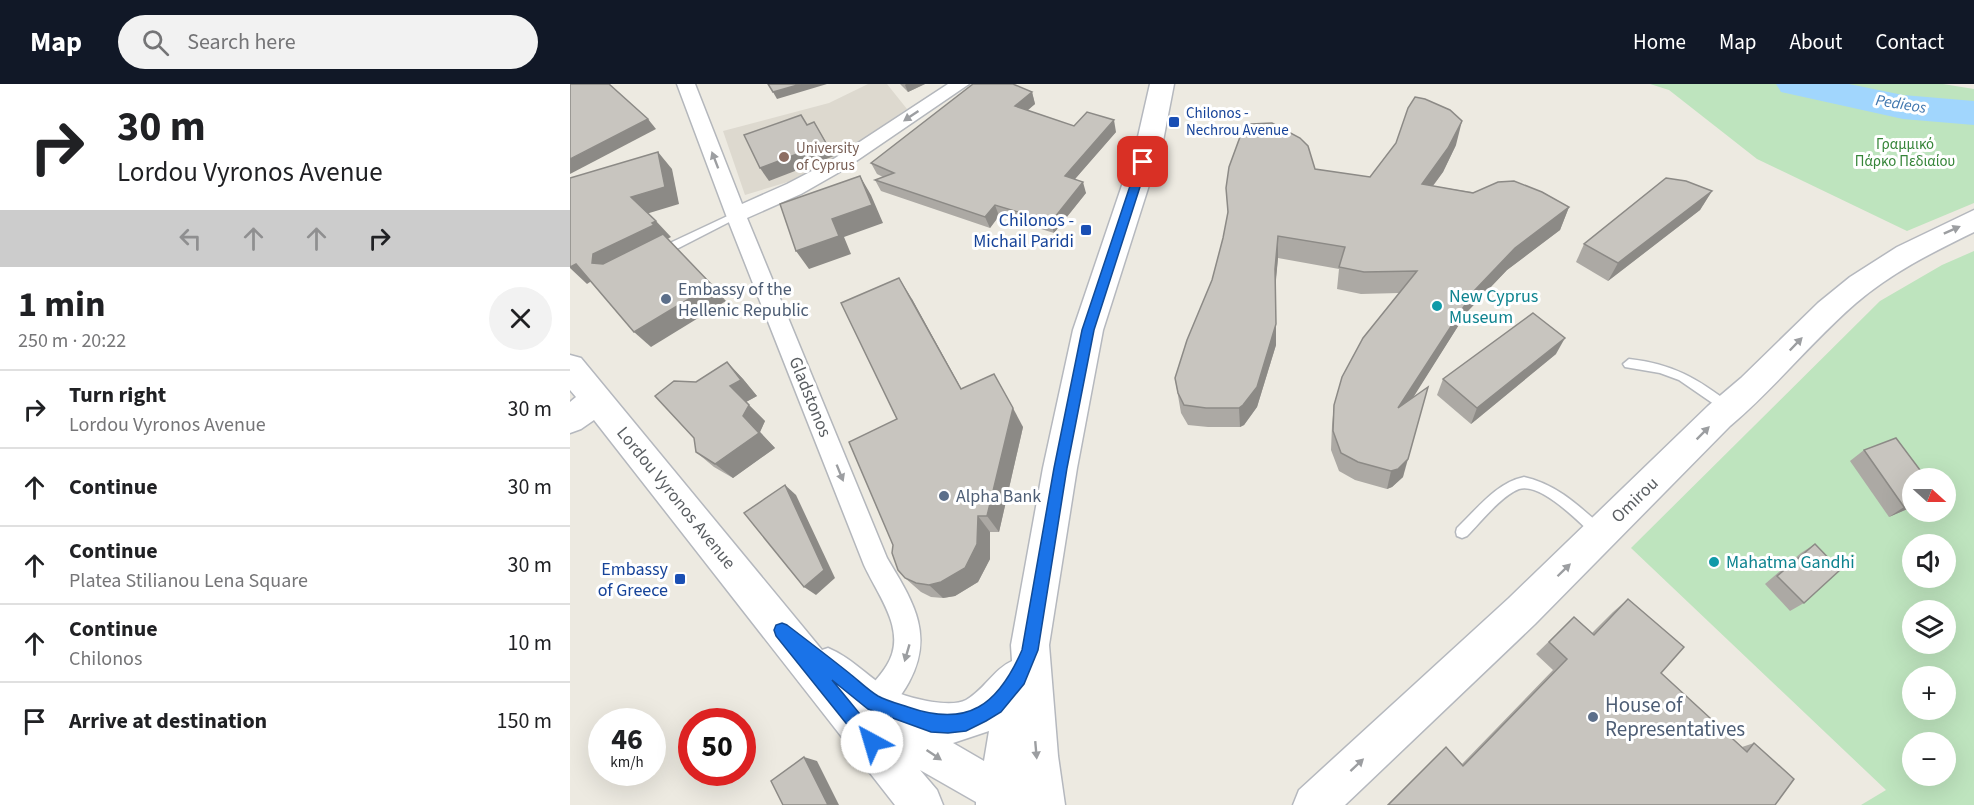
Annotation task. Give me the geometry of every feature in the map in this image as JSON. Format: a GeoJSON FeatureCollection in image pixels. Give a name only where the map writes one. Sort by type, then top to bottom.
{"type":"FeatureCollection","features":[{"type":"Feature","properties":{"kind":"main road"},"geometry":{"type":"LineString","coordinates":[[1007,800],[1024,664],[1088,330],[1150,141],[1162,84]]}},
{"type":"Feature","properties":{"kind":"main road","name":"Omirou"},"geometry":{"type":"LineString","coordinates":[[1314,805],[1507,625],[1826,314],[1872,275],[1918,247],[1974,220]]}},
{"type":"Feature","properties":{"kind":"main road","name":"Lordou Vyronos Avenue"},"geometry":{"type":"LineString","coordinates":[[570,367],[584,409],[782,630],[922,805]]}},
{"type":"Feature","properties":{"kind":"main road","name":"Lordou Vyronos Avenue"},"geometry":{"type":"LineString","coordinates":[[782,630],[874,703],[916,743],[1007,800]]}},
{"type":"Feature","properties":{"kind":"main road"},"geometry":{"type":"LineString","coordinates":[[874,703],[931,723],[948,725],[966,722],[995,706],[1024,664]]}},
{"type":"Feature","properties":{"kind":"main road"},"geometry":{"type":"LineString","coordinates":[[1024,664],[1044,805]]}},
{"type":"Feature","properties":{"kind":"street","name":"Gladstonos"},"geometry":{"type":"LineString","coordinates":[[686,84],[736,215],[878,565],[910,633],[910,646],[897,677],[874,703]]}},
{"type":"Feature","properties":{"kind":"street"},"geometry":{"type":"LineString","coordinates":[[736,215],[794,189],[836,166],[960,84]]}},
{"type":"Feature","properties":{"kind":"lane"},"geometry":{"type":"LineString","coordinates":[[647,259],[736,215]]}},
{"type":"Feature","properties":{"kind":"lane"},"geometry":{"type":"LineString","coordinates":[[1629,364],[1673,371],[1693,381],[1729,408]]}},
{"type":"Feature","properties":{"kind":"lane"},"geometry":{"type":"LineString","coordinates":[[1462,532],[1503,493],[1516,484],[1528,483],[1550,491],[1600,533]]}},
{"type":"Feature","properties":{"kind":"shaded area","name":"University of Cyprus"},"geometry":{"type":"Polygon","coordinates":[[[868,84],[887,84],[907,109],[811,175],[745,195],[723,131],[829,103],[868,84]]]}},
{"type":"Feature","properties":{"kind":"green space","name":"Γραμμικό Πάρκο Πεδιαίου"},"geometry":{"type":"Polygon","coordinates":[[[1650,84],[1943,84],[1974,89],[1974,203],[1907,231],[1757,159],[1669,90],[1650,84]]]}},
{"type":"Feature","properties":{"kind":"green space"},"geometry":{"type":"Polygon","coordinates":[[[1974,251],[1974,805],[1861,805],[1886,790],[1631,548],[1880,301],[1942,265],[1974,251]]]}},
{"type":"Feature","properties":{"kind":"building"},"geometry":{"type":"Polygon","coordinates":[[[570,84],[609,84],[648,119],[570,159],[570,84]]]}},
{"type":"Feature","properties":{"kind":"building"},"geometry":{"type":"Polygon","coordinates":[[[768,84],[801,84],[773,92],[768,84]]]}},
{"type":"Feature","properties":{"kind":"building"},"geometry":{"type":"Polygon","coordinates":[[[973,84],[1013,84],[1032,92],[1015,106],[1074,126],[1087,112],[1114,120],[1065,176],[1083,182],[1051,222],[995,205],[985,217],[875,180],[894,173],[871,163],[973,84]]]}},
{"type":"Feature","properties":{"kind":"building","name":"New Cyprus Museum"},"geometry":{"type":"Polygon","coordinates":[[[1415,97],[1450,110],[1462,121],[1448,148],[1422,184],[1473,193],[1498,182],[1514,181],[1542,192],[1569,207],[1515,248],[1474,291],[1398,408],[1428,387],[1408,459],[1398,469],[1391,471],[1358,462],[1341,453],[1333,431],[1334,405],[1342,377],[1363,338],[1417,271],[1364,272],[1339,267],[1345,247],[1278,236],[1275,269],[1276,324],[1257,387],[1239,408],[1184,405],[1178,393],[1175,378],[1187,340],[1212,280],[1228,212],[1226,188],[1229,167],[1240,137],[1251,124],[1272,123],[1300,138],[1308,146],[1315,169],[1370,177],[1396,143],[1408,108],[1415,97]]]}},
{"type":"Feature","properties":{"kind":"building"},"geometry":{"type":"Polygon","coordinates":[[[801,115],[807,125],[814,122],[826,143],[760,168],[744,135],[801,115]]]}},
{"type":"Feature","properties":{"kind":"building"},"geometry":{"type":"Polygon","coordinates":[[[658,152],[665,187],[631,197],[656,221],[652,223],[654,225],[593,254],[592,263],[603,264],[663,234],[712,285],[634,332],[576,264],[570,267],[570,178],[658,152]]]}},
{"type":"Feature","properties":{"kind":"building"},"geometry":{"type":"Polygon","coordinates":[[[860,176],[872,205],[832,219],[839,236],[796,251],[780,204],[860,176]]]}},
{"type":"Feature","properties":{"kind":"building"},"geometry":{"type":"Polygon","coordinates":[[[1666,178],[1686,181],[1712,191],[1618,263],[1584,244],[1666,178]]]}},
{"type":"Feature","properties":{"kind":"building"},"geometry":{"type":"Polygon","coordinates":[[[899,278],[961,389],[994,374],[1013,408],[987,516],[978,516],[977,544],[965,568],[941,582],[929,585],[905,578],[898,570],[892,553],[893,545],[849,442],[897,419],[841,303],[899,278]]]}},
{"type":"Feature","properties":{"kind":"building"},"geometry":{"type":"Polygon","coordinates":[[[1533,313],[1565,338],[1477,408],[1443,379],[1533,313]]]}},
{"type":"Feature","properties":{"kind":"building"},"geometry":{"type":"Polygon","coordinates":[[[727,362],[741,380],[730,386],[749,405],[743,416],[759,433],[715,464],[696,452],[694,438],[655,396],[674,381],[696,382],[727,362]]]}},
{"type":"Feature","properties":{"kind":"building"},"geometry":{"type":"Polygon","coordinates":[[[1896,438],[1918,468],[1902,468],[1902,504],[1864,450],[1896,438]]]}},
{"type":"Feature","properties":{"kind":"building"},"geometry":{"type":"Polygon","coordinates":[[[785,485],[824,570],[804,587],[744,513],[785,485]]]}},
{"type":"Feature","properties":{"kind":"building"},"geometry":{"type":"Polygon","coordinates":[[[1815,544],[1840,570],[1804,603],[1777,576],[1815,544]]]}},
{"type":"Feature","properties":{"kind":"building","name":"House of Representatives"},"geometry":{"type":"Polygon","coordinates":[[[1628,599],[1684,647],[1661,673],[1747,752],[1754,743],[1794,779],[1775,805],[1388,805],[1446,747],[1463,766],[1567,659],[1549,642],[1574,617],[1594,635],[1628,599]]]}},
{"type":"Feature","properties":{"kind":"building"},"geometry":{"type":"Polygon","coordinates":[[[804,757],[828,805],[783,805],[771,781],[804,757]]]}},
{"type":"Feature","properties":{"kind":"waterway","name":"Pedieos"},"geometry":{"type":"LineString","coordinates":[[1794,84],[1903,107],[1974,113]]}},
{"type":"Feature","properties":{"kind":"place","name":"Chilonos - Nechrou Avenue"},"geometry":{"type":"Point","coordinates":[1174,122]}},
{"type":"Feature","properties":{"kind":"place","name":"University of Cyprus"},"geometry":{"type":"Point","coordinates":[784,157]}},
{"type":"Feature","properties":{"kind":"place","name":"Chilonos - Michail Paridi"},"geometry":{"type":"Point","coordinates":[1086,230]}},
{"type":"Feature","properties":{"kind":"place","name":"Embassy of the Hellenic Republic"},"geometry":{"type":"Point","coordinates":[666,299]}},
{"type":"Feature","properties":{"kind":"place","name":"New Cyprus Museum"},"geometry":{"type":"Point","coordinates":[1437,306]}},
{"type":"Feature","properties":{"kind":"place","name":"Alpha Bank"},"geometry":{"type":"Point","coordinates":[944,496]}},
{"type":"Feature","properties":{"kind":"place","name":"Mahatma Gandhi"},"geometry":{"type":"Point","coordinates":[1714,562]}},
{"type":"Feature","properties":{"kind":"place","name":"Embassy of Greece"},"geometry":{"type":"Point","coordinates":[680,579]}},
{"type":"Feature","properties":{"kind":"place","name":"House of Representatives"},"geometry":{"type":"Point","coordinates":[1593,717]}},
{"type":"Feature","properties":{"kind":"route"},"geometry":{"type":"LineString","coordinates":[[872,742],[782,630],[874,703],[931,723],[948,725],[966,722],[980,716],[995,706],[1018,678],[1030,650],[1060,468],[1088,330],[1143,162]]}}]}
